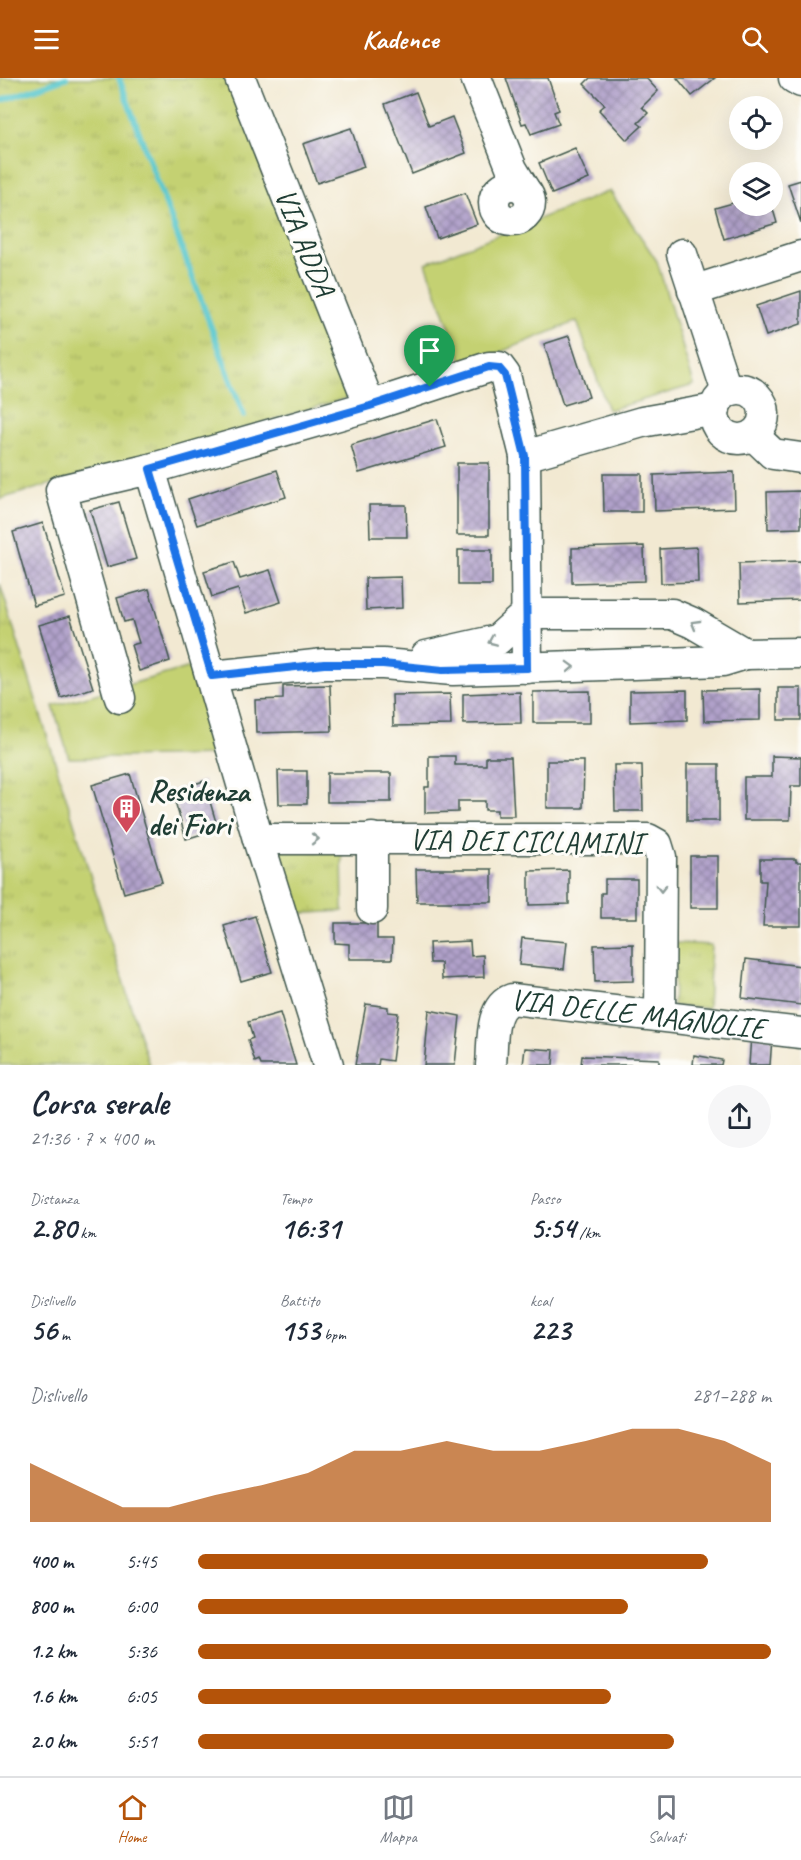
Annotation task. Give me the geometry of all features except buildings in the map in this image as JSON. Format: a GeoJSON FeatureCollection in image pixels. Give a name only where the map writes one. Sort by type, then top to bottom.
{"type":"FeatureCollection","features":[{"type":"Feature","properties":{"kind":"street","name":"VIA ADDA"},"geometry":{"type":"LineString","coordinates":[[240,78],[370,406]]}},
{"type":"Feature","properties":{"kind":"street"},"geometry":{"type":"LineString","coordinates":[[476,78],[512,169],[524,189]]}},
{"type":"Feature","properties":{"kind":"street"},"geometry":{"type":"LineString","coordinates":[[794,78],[801,82]]}},
{"type":"Feature","properties":{"kind":"street"},"geometry":{"type":"LineString","coordinates":[[525,456],[721,401],[744,389],[752,392],[762,405],[763,422],[753,435],[737,439],[729,436],[717,425],[721,401],[682,254]]}},
{"type":"Feature","properties":{"kind":"street"},"geometry":{"type":"LineString","coordinates":[[693,291],[801,256]]}},
{"type":"Feature","properties":{"kind":"street"},"geometry":{"type":"LineString","coordinates":[[120,698],[61,490],[150,469],[370,406],[489,367],[503,370],[525,456],[527,668]]}},
{"type":"Feature","properties":{"kind":"street"},"geometry":{"type":"LineString","coordinates":[[753,435],[773,454],[801,458]]}},
{"type":"Feature","properties":{"kind":"street"},"geometry":{"type":"LineString","coordinates":[[150,469],[258,839],[328,1065]]}},
{"type":"Feature","properties":{"kind":"street"},"geometry":{"type":"LineString","coordinates":[[383,664],[490,642],[503,636],[526,614],[672,614],[693,622],[746,654]]}},
{"type":"Feature","properties":{"kind":"street"},"geometry":{"type":"LineString","coordinates":[[212,676],[303,666],[383,664],[427,669],[527,668],[723,661],[746,654],[801,653]]}},
{"type":"Feature","properties":{"kind":"street","name":"VIA DEI CICLAMINI"},"geometry":{"type":"LineString","coordinates":[[258,839],[636,837],[653,841],[657,844],[661,857],[660,1016]]}},
{"type":"Feature","properties":{"kind":"street"},"geometry":{"type":"LineString","coordinates":[[372,838],[372,909]]}},
{"type":"Feature","properties":{"kind":"street","name":"VIA DELLE MAGNOLIE"},"geometry":{"type":"LineString","coordinates":[[491,1065],[497,1012],[504,1002],[512,999],[801,1033]]}},
{"type":"Feature","properties":{"kind":"green space"},"geometry":{"type":"Polygon","coordinates":[[[0,78],[231,78],[347,398],[0,499],[0,78]]]}},
{"type":"Feature","properties":{"kind":"green space"},"geometry":{"type":"Polygon","coordinates":[[[610,191],[657,261],[694,385],[608,410],[577,321],[464,367],[426,263],[610,191]]]}},
{"type":"Feature","properties":{"kind":"green space"},"geometry":{"type":"Polygon","coordinates":[[[0,584],[149,1065],[0,1065],[0,584]]]}},
{"type":"Feature","properties":{"kind":"green space"},"geometry":{"type":"Polygon","coordinates":[[[194,666],[220,755],[69,758],[53,706],[194,666]]]}},
{"type":"Feature","properties":{"kind":"green space"},"geometry":{"type":"Polygon","coordinates":[[[271,848],[342,848],[343,911],[292,914],[271,848]]]}},
{"type":"Feature","properties":{"kind":"green space"},"geometry":{"type":"Polygon","coordinates":[[[676,943],[711,945],[708,1008],[673,1006],[676,943]]]}},
{"type":"Feature","properties":{"kind":"waterway"},"geometry":{"type":"LineString","coordinates":[[0,101],[66,78]]}},
{"type":"Feature","properties":{"kind":"waterway"},"geometry":{"type":"LineString","coordinates":[[119,78],[244,416]]}},
{"type":"Feature","properties":{"kind":"place","name":"Residenza dei Fiori"},"geometry":{"type":"Point","coordinates":[127,834]}},
{"type":"Feature","properties":{"kind":"route"},"geometry":{"type":"LineString","coordinates":[[494,366],[503,370],[505,375],[525,456],[527,668],[443,670],[383,664],[324,664],[212,676],[150,469],[430,387],[494,366]]}}]}
